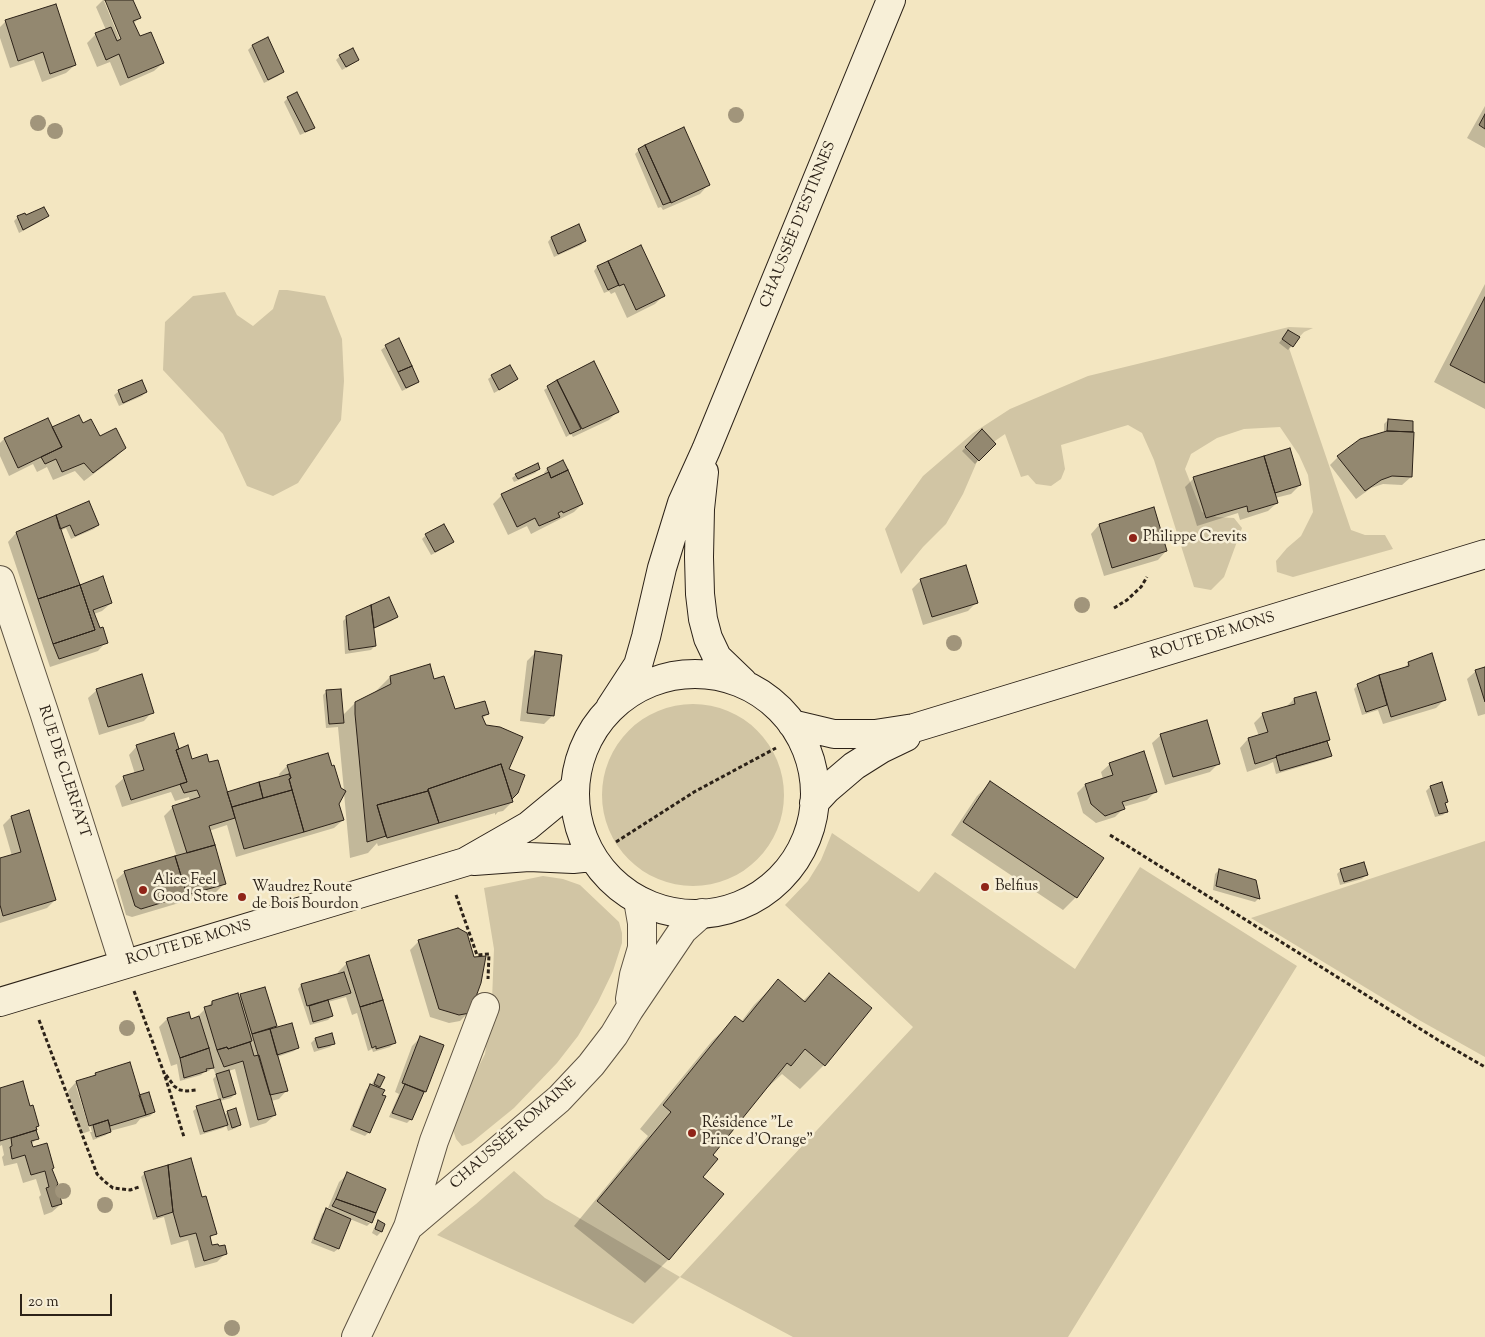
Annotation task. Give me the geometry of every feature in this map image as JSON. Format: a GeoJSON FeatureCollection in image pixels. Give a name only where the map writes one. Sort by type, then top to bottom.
{"type":"FeatureCollection","features":[{"type":"Feature","properties":{"kind":"main road","name":"CHAUSSÉE D'ESTINNES"},"geometry":{"type":"LineString","coordinates":[[610,708],[638,666],[662,568],[682,503],[706,450],[891,0]]}},
{"type":"Feature","properties":{"kind":"main road","name":"CHAUSSÉE D'ESTINNES"},"geometry":{"type":"LineString","coordinates":[[706,450],[700,509],[699,557],[703,619],[708,638],[717,657],[746,685]]}},
{"type":"Feature","properties":{"kind":"main road","name":"ROUTE DE MONS"},"geometry":{"type":"LineString","coordinates":[[796,729],[834,734],[875,734],[914,728],[1485,554]]}},
{"type":"Feature","properties":{"kind":"main road","name":"RUE DE CLERFAYT"},"geometry":{"type":"LineString","coordinates":[[0,580],[124,964]]}},
{"type":"Feature","properties":{"kind":"main road"},"geometry":{"type":"LineString","coordinates":[[711,674],[746,685],[764,695],[779,708],[796,729],[807,752],[812,768],[814,803],[809,828],[800,850],[786,870],[769,888],[726,910],[702,913],[669,911],[638,900],[620,888],[605,874],[592,857],[582,835],[576,812],[574,788],[578,766],[585,745],[596,726],[610,708],[640,687],[675,675],[711,674]]}},
{"type":"Feature","properties":{"kind":"main road","name":"ROUTE DE MONS"},"geometry":{"type":"LineString","coordinates":[[814,803],[854,766],[882,749],[941,720]]}},
{"type":"Feature","properties":{"kind":"main road","name":"ROUTE DE MONS"},"geometry":{"type":"LineString","coordinates":[[456,865],[528,826],[574,788]]}},
{"type":"Feature","properties":{"kind":"main road","name":"ROUTE DE MONS"},"geometry":{"type":"LineString","coordinates":[[0,1002],[456,865],[529,857],[573,859],[592,857]]}},
{"type":"Feature","properties":{"kind":"main road","name":"CHAUSSÉE ROMAINE"},"geometry":{"type":"LineString","coordinates":[[629,1010],[634,975],[642,948],[642,923],[638,900]]}},
{"type":"Feature","properties":{"kind":"main road","name":"CHAUSSÉE ROMAINE"},"geometry":{"type":"LineString","coordinates":[[408,1227],[559,1099],[591,1065],[614,1035],[683,930],[702,913]]}},
{"type":"Feature","properties":{"kind":"main road","name":"CHAUSSÉE ROMAINE"},"geometry":{"type":"LineString","coordinates":[[356,1337],[408,1227],[434,1141],[485,1008]]}},
{"type":"Feature","properties":{"kind":"path"},"geometry":{"type":"LineString","coordinates":[[1114,608],[1128,600],[1142,587],[1147,577]]}},
{"type":"Feature","properties":{"kind":"path"},"geometry":{"type":"LineString","coordinates":[[592,857],[796,729]]}},
{"type":"Feature","properties":{"kind":"path"},"geometry":{"type":"LineString","coordinates":[[1110,835],[1380,1004],[1485,1066]]}},
{"type":"Feature","properties":{"kind":"path"},"geometry":{"type":"LineString","coordinates":[[456,865],[477,955],[489,954],[485,1008]]}},
{"type":"Feature","properties":{"kind":"path"},"geometry":{"type":"LineString","coordinates":[[124,964],[164,1073],[184,1137]]}},
{"type":"Feature","properties":{"kind":"path"},"geometry":{"type":"LineString","coordinates":[[29,993],[97,1174],[113,1188],[130,1190],[139,1187]]}},
{"type":"Feature","properties":{"kind":"path"},"geometry":{"type":"LineString","coordinates":[[164,1073],[174,1086],[180,1090],[196,1090]]}},
{"type":"Feature","properties":{"kind":"shaded area"},"geometry":{"type":"Polygon","coordinates":[[[279,290],[325,296],[342,339],[344,381],[341,420],[298,483],[273,496],[247,486],[223,434],[163,370],[165,322],[193,296],[225,292],[237,315],[253,326],[273,309],[279,290]]]}},
{"type":"Feature","properties":{"kind":"shaded area"},"geometry":{"type":"Polygon","coordinates":[[[1289,327],[1313,328],[1304,332],[1289,348],[1351,530],[1365,535],[1385,535],[1393,549],[1293,577],[1277,572],[1276,561],[1301,536],[1313,512],[1308,475],[1299,455],[1280,427],[1244,429],[1217,438],[1191,454],[1185,469],[1202,512],[1217,517],[1234,518],[1242,528],[1224,577],[1211,590],[1194,587],[1154,460],[1142,433],[1128,425],[1061,445],[1065,469],[1061,479],[1051,486],[1036,484],[1028,475],[1021,477],[1005,434],[982,450],[963,494],[946,524],[923,547],[901,574],[885,529],[923,476],[973,433],[1010,409],[1088,376],[1289,327]]]}},
{"type":"Feature","properties":{"kind":"shaded area"},"geometry":{"type":"Polygon","coordinates":[[[693,704],[711,706],[728,711],[757,731],[777,760],[782,777],[784,795],[782,813],[777,830],[757,859],[728,879],[711,884],[693,886],[675,884],[658,879],[629,859],[609,830],[604,813],[602,795],[604,777],[609,760],[629,731],[658,711],[675,706],[693,704]]]}},
{"type":"Feature","properties":{"kind":"shaded area"},"geometry":{"type":"Polygon","coordinates":[[[832,833],[919,892],[935,872],[1075,969],[1140,867],[1297,966],[1068,1337],[793,1337],[680,1277],[913,1027],[785,905],[808,881],[821,860],[832,833]]]}},
{"type":"Feature","properties":{"kind":"shaded area"},"geometry":{"type":"Polygon","coordinates":[[[1485,841],[1485,1057],[1419,1020],[1251,918],[1485,841]]]}},
{"type":"Feature","properties":{"kind":"shaded area"},"geometry":{"type":"Polygon","coordinates":[[[543,876],[563,879],[580,885],[619,922],[622,943],[613,971],[598,1002],[578,1036],[557,1063],[514,1108],[471,1143],[462,1146],[456,1139],[453,1130],[458,1107],[485,1054],[492,1000],[494,949],[484,888],[543,876]]]}},
{"type":"Feature","properties":{"kind":"shaded area"},"geometry":{"type":"Polygon","coordinates":[[[514,1171],[545,1198],[680,1277],[633,1324],[437,1235],[514,1171]]]}},
{"type":"Feature","properties":{"kind":"building"},"geometry":{"type":"Polygon","coordinates":[[[105,0],[133,0],[141,18],[133,21],[140,36],[151,32],[164,63],[128,78],[119,54],[106,60],[95,33],[111,27],[117,41],[121,39],[105,0]]]}},
{"type":"Feature","properties":{"kind":"building"},"geometry":{"type":"Polygon","coordinates":[[[56,4],[76,65],[50,74],[43,52],[18,61],[5,20],[56,4]]]}},
{"type":"Feature","properties":{"kind":"building"},"geometry":{"type":"Polygon","coordinates":[[[268,37],[284,72],[268,80],[252,45],[268,37]]]}},
{"type":"Feature","properties":{"kind":"building"},"geometry":{"type":"Polygon","coordinates":[[[353,48],[359,60],[346,67],[339,55],[353,48]]]}},
{"type":"Feature","properties":{"kind":"building"},"geometry":{"type":"Polygon","coordinates":[[[297,92],[315,128],[305,132],[287,97],[297,92]]]}},
{"type":"Feature","properties":{"kind":"building"},"geometry":{"type":"Polygon","coordinates":[[[1485,114],[1485,129],[1479,125],[1485,114]]]}},
{"type":"Feature","properties":{"kind":"building"},"geometry":{"type":"Polygon","coordinates":[[[684,127],[710,185],[671,203],[645,145],[684,127]]]}},
{"type":"Feature","properties":{"kind":"building"},"geometry":{"type":"Polygon","coordinates":[[[645,145],[671,202],[663,205],[638,149],[645,145]]]}},
{"type":"Feature","properties":{"kind":"building"},"geometry":{"type":"Polygon","coordinates":[[[44,207],[49,216],[23,230],[17,216],[25,213],[26,215],[44,207]]]}},
{"type":"Feature","properties":{"kind":"building"},"geometry":{"type":"Polygon","coordinates":[[[579,224],[586,241],[558,254],[551,237],[579,224]]]}},
{"type":"Feature","properties":{"kind":"building"},"geometry":{"type":"Polygon","coordinates":[[[641,245],[665,296],[636,310],[624,284],[619,286],[608,261],[641,245]]]}},
{"type":"Feature","properties":{"kind":"building"},"geometry":{"type":"Polygon","coordinates":[[[608,261],[619,285],[608,290],[597,266],[608,261]]]}},
{"type":"Feature","properties":{"kind":"building"},"geometry":{"type":"Polygon","coordinates":[[[1485,297],[1485,383],[1450,365],[1485,297]]]}},
{"type":"Feature","properties":{"kind":"building"},"geometry":{"type":"Polygon","coordinates":[[[1288,330],[1300,337],[1293,347],[1282,339],[1288,330]]]}},
{"type":"Feature","properties":{"kind":"building"},"geometry":{"type":"Polygon","coordinates":[[[399,338],[412,366],[398,372],[385,345],[399,338]]]}},
{"type":"Feature","properties":{"kind":"building"},"geometry":{"type":"Polygon","coordinates":[[[594,361],[619,412],[582,429],[557,380],[594,361]]]}},
{"type":"Feature","properties":{"kind":"building"},"geometry":{"type":"Polygon","coordinates":[[[510,365],[518,379],[499,390],[491,375],[510,365]]]}},
{"type":"Feature","properties":{"kind":"building"},"geometry":{"type":"Polygon","coordinates":[[[412,366],[419,382],[406,388],[398,372],[412,366]]]}},
{"type":"Feature","properties":{"kind":"building"},"geometry":{"type":"Polygon","coordinates":[[[142,380],[147,392],[123,403],[118,390],[142,380]]]}},
{"type":"Feature","properties":{"kind":"building"},"geometry":{"type":"Polygon","coordinates":[[[557,380],[581,429],[570,434],[547,386],[557,380]]]}},
{"type":"Feature","properties":{"kind":"building"},"geometry":{"type":"Polygon","coordinates":[[[79,415],[83,423],[91,419],[100,436],[116,428],[126,448],[93,473],[84,463],[62,472],[56,459],[45,464],[41,457],[62,447],[52,427],[79,415]]]}},
{"type":"Feature","properties":{"kind":"building"},"geometry":{"type":"Polygon","coordinates":[[[48,418],[62,447],[18,468],[4,438],[48,418]]]}},
{"type":"Feature","properties":{"kind":"building"},"geometry":{"type":"Polygon","coordinates":[[[1388,419],[1413,421],[1413,432],[1387,431],[1388,419]]]}},
{"type":"Feature","properties":{"kind":"building"},"geometry":{"type":"Polygon","coordinates":[[[982,429],[996,444],[979,461],[965,447],[982,429]]]}},
{"type":"Feature","properties":{"kind":"building"},"geometry":{"type":"Polygon","coordinates":[[[1387,431],[1414,432],[1412,477],[1392,476],[1381,480],[1365,491],[1337,456],[1360,439],[1387,431]]]}},
{"type":"Feature","properties":{"kind":"building"},"geometry":{"type":"Polygon","coordinates":[[[1290,448],[1301,485],[1275,493],[1264,456],[1290,448]]]}},
{"type":"Feature","properties":{"kind":"building"},"geometry":{"type":"Polygon","coordinates":[[[1264,456],[1278,503],[1248,512],[1247,506],[1206,518],[1193,477],[1264,456]]]}},
{"type":"Feature","properties":{"kind":"building"},"geometry":{"type":"Polygon","coordinates":[[[563,460],[568,470],[551,478],[547,468],[563,460]]]}},
{"type":"Feature","properties":{"kind":"building"},"geometry":{"type":"Polygon","coordinates":[[[538,463],[540,469],[518,479],[515,474],[538,463]]]}},
{"type":"Feature","properties":{"kind":"building"},"geometry":{"type":"Polygon","coordinates":[[[568,470],[583,504],[563,513],[562,511],[558,513],[560,517],[539,526],[535,518],[517,527],[501,494],[549,472],[551,478],[568,470]]]}},
{"type":"Feature","properties":{"kind":"building"},"geometry":{"type":"Polygon","coordinates":[[[89,501],[99,525],[75,536],[70,525],[60,529],[56,515],[89,501]]]}},
{"type":"Feature","properties":{"kind":"building","name":"Philippe Crevits"},"geometry":{"type":"Polygon","coordinates":[[[1154,507],[1167,551],[1112,568],[1099,524],[1154,507]]]}},
{"type":"Feature","properties":{"kind":"building"},"geometry":{"type":"Polygon","coordinates":[[[56,515],[80,585],[38,599],[16,532],[56,515]]]}},
{"type":"Feature","properties":{"kind":"building"},"geometry":{"type":"Polygon","coordinates":[[[444,524],[454,542],[435,552],[425,534],[444,524]]]}},
{"type":"Feature","properties":{"kind":"building"},"geometry":{"type":"Polygon","coordinates":[[[966,565],[978,603],[932,617],[920,579],[966,565]]]}},
{"type":"Feature","properties":{"kind":"building"},"geometry":{"type":"Polygon","coordinates":[[[103,576],[112,603],[93,610],[100,628],[103,627],[108,643],[59,659],[53,644],[95,630],[80,585],[103,576]]]}},
{"type":"Feature","properties":{"kind":"building"},"geometry":{"type":"Polygon","coordinates":[[[80,585],[95,630],[53,644],[38,599],[80,585]]]}},
{"type":"Feature","properties":{"kind":"building"},"geometry":{"type":"Polygon","coordinates":[[[389,597],[398,617],[374,628],[371,605],[389,597]]]}},
{"type":"Feature","properties":{"kind":"building"},"geometry":{"type":"Polygon","coordinates":[[[371,605],[376,646],[349,650],[346,616],[371,605]]]}},
{"type":"Feature","properties":{"kind":"building"},"geometry":{"type":"Polygon","coordinates":[[[535,651],[562,655],[554,716],[527,713],[535,651]]]}},
{"type":"Feature","properties":{"kind":"building"},"geometry":{"type":"Polygon","coordinates":[[[1432,653],[1446,700],[1391,717],[1379,675],[1409,666],[1408,662],[1432,653]]]}},
{"type":"Feature","properties":{"kind":"building"},"geometry":{"type":"Polygon","coordinates":[[[430,664],[434,679],[444,676],[455,709],[485,701],[489,714],[482,716],[486,725],[500,727],[523,737],[509,769],[525,775],[518,793],[512,799],[501,764],[428,789],[428,791],[377,805],[386,836],[367,842],[355,702],[391,684],[390,676],[430,664]]]}},
{"type":"Feature","properties":{"kind":"building"},"geometry":{"type":"Polygon","coordinates":[[[1485,667],[1485,702],[1475,670],[1485,667]]]}},
{"type":"Feature","properties":{"kind":"building"},"geometry":{"type":"Polygon","coordinates":[[[142,674],[154,713],[108,727],[96,689],[142,674]]]}},
{"type":"Feature","properties":{"kind":"building"},"geometry":{"type":"Polygon","coordinates":[[[1379,675],[1387,705],[1366,712],[1357,684],[1379,675]]]}},
{"type":"Feature","properties":{"kind":"building"},"geometry":{"type":"Polygon","coordinates":[[[341,689],[344,723],[329,724],[326,690],[341,689]]]}},
{"type":"Feature","properties":{"kind":"building"},"geometry":{"type":"Polygon","coordinates":[[[1316,692],[1330,740],[1255,764],[1248,738],[1268,732],[1262,713],[1295,704],[1294,698],[1316,692]]]}},
{"type":"Feature","properties":{"kind":"building"},"geometry":{"type":"Polygon","coordinates":[[[1207,720],[1220,764],[1173,777],[1160,734],[1207,720]]]}},
{"type":"Feature","properties":{"kind":"building"},"geometry":{"type":"Polygon","coordinates":[[[174,733],[179,749],[176,750],[187,782],[131,800],[123,776],[144,770],[136,745],[174,733]]]}},
{"type":"Feature","properties":{"kind":"building"},"geometry":{"type":"Polygon","coordinates":[[[1327,741],[1332,756],[1280,771],[1276,756],[1327,741]]]}},
{"type":"Feature","properties":{"kind":"building"},"geometry":{"type":"Polygon","coordinates":[[[188,745],[192,759],[207,754],[209,762],[218,760],[235,818],[209,826],[215,845],[187,853],[172,806],[200,797],[197,790],[184,793],[180,784],[187,782],[176,750],[188,745]]]}},
{"type":"Feature","properties":{"kind":"building"},"geometry":{"type":"Polygon","coordinates":[[[1144,751],[1157,792],[1122,802],[1125,809],[1105,816],[1091,804],[1085,784],[1113,775],[1109,763],[1144,751]]]}},
{"type":"Feature","properties":{"kind":"building"},"geometry":{"type":"Polygon","coordinates":[[[328,753],[341,788],[346,791],[339,804],[344,820],[304,832],[289,779],[291,778],[287,765],[328,753]]]}},
{"type":"Feature","properties":{"kind":"building"},"geometry":{"type":"Polygon","coordinates":[[[501,764],[513,802],[439,823],[428,789],[501,764]]]}},
{"type":"Feature","properties":{"kind":"building"},"geometry":{"type":"Polygon","coordinates":[[[289,774],[292,790],[263,798],[259,782],[289,774]]]}},
{"type":"Feature","properties":{"kind":"building"},"geometry":{"type":"Polygon","coordinates":[[[990,781],[1104,858],[1077,898],[963,822],[990,781]]]}},
{"type":"Feature","properties":{"kind":"building"},"geometry":{"type":"Polygon","coordinates":[[[259,782],[263,798],[232,807],[227,792],[259,782]]]}},
{"type":"Feature","properties":{"kind":"building"},"geometry":{"type":"Polygon","coordinates":[[[1442,782],[1448,802],[1445,803],[1448,812],[1439,814],[1430,786],[1442,782]]]}},
{"type":"Feature","properties":{"kind":"building"},"geometry":{"type":"Polygon","coordinates":[[[292,790],[304,832],[244,849],[232,807],[292,790]]]}},
{"type":"Feature","properties":{"kind":"building"},"geometry":{"type":"Polygon","coordinates":[[[428,791],[439,823],[387,838],[377,805],[428,791]]]}},
{"type":"Feature","properties":{"kind":"building"},"geometry":{"type":"Polygon","coordinates":[[[29,810],[56,900],[3,916],[0,905],[0,858],[21,852],[11,816],[29,810]]]}},
{"type":"Feature","properties":{"kind":"building"},"geometry":{"type":"Polygon","coordinates":[[[215,845],[226,884],[187,895],[175,856],[215,845]]]}},
{"type":"Feature","properties":{"kind":"building"},"geometry":{"type":"Polygon","coordinates":[[[175,856],[187,895],[141,909],[135,906],[124,871],[175,856]]]}},
{"type":"Feature","properties":{"kind":"building"},"geometry":{"type":"Polygon","coordinates":[[[1364,862],[1368,875],[1344,882],[1340,869],[1364,862]]]}},
{"type":"Feature","properties":{"kind":"building"},"geometry":{"type":"Polygon","coordinates":[[[1219,869],[1256,880],[1260,899],[1216,886],[1219,869]]]}},
{"type":"Feature","properties":{"kind":"building"},"geometry":{"type":"Polygon","coordinates":[[[458,928],[467,933],[474,957],[486,956],[481,983],[470,1013],[459,1015],[439,1009],[418,940],[458,928]]]}},
{"type":"Feature","properties":{"kind":"building"},"geometry":{"type":"Polygon","coordinates":[[[369,955],[383,1000],[360,1007],[346,962],[369,955]]]}},
{"type":"Feature","properties":{"kind":"building"},"geometry":{"type":"Polygon","coordinates":[[[344,972],[351,993],[307,1006],[301,984],[344,972]]]}},
{"type":"Feature","properties":{"kind":"building","name":"Résidence \"Le Prince d'Orange\""},"geometry":{"type":"Polygon","coordinates":[[[829,973],[872,1008],[825,1066],[805,1049],[791,1066],[787,1063],[713,1155],[718,1159],[703,1177],[724,1194],[669,1260],[597,1201],[671,1112],[663,1105],[735,1016],[743,1022],[778,979],[805,1002],[829,973]]]}},
{"type":"Feature","properties":{"kind":"building"},"geometry":{"type":"Polygon","coordinates":[[[265,987],[277,1026],[252,1034],[240,994],[265,987]]]}},
{"type":"Feature","properties":{"kind":"building"},"geometry":{"type":"Polygon","coordinates":[[[238,993],[252,1041],[228,1049],[227,1047],[217,1050],[204,1007],[212,1005],[212,1001],[238,993]]]}},
{"type":"Feature","properties":{"kind":"building"},"geometry":{"type":"Polygon","coordinates":[[[328,1000],[333,1016],[313,1022],[309,1006],[328,1000]]]}},
{"type":"Feature","properties":{"kind":"building"},"geometry":{"type":"Polygon","coordinates":[[[383,1000],[396,1043],[376,1049],[376,1046],[372,1048],[360,1007],[383,1000]]]}},
{"type":"Feature","properties":{"kind":"building"},"geometry":{"type":"Polygon","coordinates":[[[189,1012],[191,1019],[199,1016],[209,1048],[180,1058],[167,1018],[189,1012]]]}},
{"type":"Feature","properties":{"kind":"building"},"geometry":{"type":"Polygon","coordinates":[[[292,1023],[299,1048],[277,1055],[270,1029],[292,1023]]]}},
{"type":"Feature","properties":{"kind":"building"},"geometry":{"type":"Polygon","coordinates":[[[270,1029],[288,1091],[270,1095],[252,1034],[270,1029]]]}},
{"type":"Feature","properties":{"kind":"building"},"geometry":{"type":"Polygon","coordinates":[[[332,1033],[335,1044],[318,1048],[315,1038],[332,1033]]]}},
{"type":"Feature","properties":{"kind":"building"},"geometry":{"type":"Polygon","coordinates":[[[420,1036],[444,1045],[426,1092],[402,1083],[420,1036]]]}},
{"type":"Feature","properties":{"kind":"building"},"geometry":{"type":"Polygon","coordinates":[[[250,1042],[254,1056],[259,1055],[276,1115],[258,1120],[243,1061],[224,1067],[217,1050],[227,1047],[228,1049],[250,1042]]]}},
{"type":"Feature","properties":{"kind":"building"},"geometry":{"type":"Polygon","coordinates":[[[209,1048],[214,1068],[206,1069],[207,1071],[184,1078],[180,1058],[209,1048]]]}},
{"type":"Feature","properties":{"kind":"building"},"geometry":{"type":"Polygon","coordinates":[[[130,1062],[146,1115],[110,1126],[108,1120],[89,1126],[76,1081],[130,1062]]]}},
{"type":"Feature","properties":{"kind":"building"},"geometry":{"type":"Polygon","coordinates":[[[229,1070],[236,1094],[223,1098],[216,1074],[229,1070]]]}},
{"type":"Feature","properties":{"kind":"building"},"geometry":{"type":"Polygon","coordinates":[[[378,1074],[385,1077],[380,1087],[374,1084],[378,1074]]]}},
{"type":"Feature","properties":{"kind":"building"},"geometry":{"type":"Polygon","coordinates":[[[23,1081],[30,1106],[33,1105],[39,1126],[36,1127],[37,1130],[0,1141],[0,1088],[23,1081]]]}},
{"type":"Feature","properties":{"kind":"building"},"geometry":{"type":"Polygon","coordinates":[[[370,1084],[385,1090],[382,1095],[386,1096],[370,1133],[353,1126],[370,1084]]]}},
{"type":"Feature","properties":{"kind":"building"},"geometry":{"type":"Polygon","coordinates":[[[405,1084],[424,1092],[412,1120],[392,1113],[405,1084]]]}},
{"type":"Feature","properties":{"kind":"building"},"geometry":{"type":"Polygon","coordinates":[[[149,1092],[155,1112],[146,1115],[139,1095],[149,1092]]]}},
{"type":"Feature","properties":{"kind":"building"},"geometry":{"type":"Polygon","coordinates":[[[220,1099],[228,1125],[204,1132],[196,1106],[220,1099]]]}},
{"type":"Feature","properties":{"kind":"building"},"geometry":{"type":"Polygon","coordinates":[[[236,1108],[241,1125],[232,1128],[227,1111],[236,1108]]]}},
{"type":"Feature","properties":{"kind":"building"},"geometry":{"type":"Polygon","coordinates":[[[108,1120],[111,1132],[96,1137],[93,1125],[108,1120]]]}},
{"type":"Feature","properties":{"kind":"building"},"geometry":{"type":"Polygon","coordinates":[[[36,1130],[39,1139],[31,1141],[33,1147],[47,1143],[54,1168],[52,1169],[58,1184],[62,1204],[52,1207],[46,1188],[49,1187],[45,1171],[31,1175],[25,1155],[12,1159],[11,1138],[36,1130]]]}},
{"type":"Feature","properties":{"kind":"building"},"geometry":{"type":"Polygon","coordinates":[[[191,1158],[202,1197],[206,1196],[217,1234],[210,1236],[212,1245],[225,1245],[227,1254],[204,1261],[196,1233],[180,1237],[173,1212],[168,1165],[191,1158]]]}},
{"type":"Feature","properties":{"kind":"building"},"geometry":{"type":"Polygon","coordinates":[[[168,1165],[173,1212],[157,1217],[144,1172],[168,1165]]]}},
{"type":"Feature","properties":{"kind":"building"},"geometry":{"type":"Polygon","coordinates":[[[347,1172],[386,1189],[376,1213],[336,1199],[347,1172]]]}},
{"type":"Feature","properties":{"kind":"building"},"geometry":{"type":"Polygon","coordinates":[[[336,1199],[376,1213],[372,1223],[332,1206],[336,1199]]]}},
{"type":"Feature","properties":{"kind":"building"},"geometry":{"type":"Polygon","coordinates":[[[326,1208],[351,1219],[339,1249],[314,1239],[326,1208]]]}},
{"type":"Feature","properties":{"kind":"building"},"geometry":{"type":"Polygon","coordinates":[[[378,1220],[385,1224],[382,1232],[375,1229],[378,1220]]]}},
{"type":"Feature","properties":{"kind":"place","name":"Philippe Crevits"},"geometry":{"type":"Point","coordinates":[1133,538]}},
{"type":"Feature","properties":{"kind":"place","name":"Belfius"},"geometry":{"type":"Point","coordinates":[985,887]}},
{"type":"Feature","properties":{"kind":"place","name":"Alice Feel Good Store"},"geometry":{"type":"Point","coordinates":[143,890]}},
{"type":"Feature","properties":{"kind":"place","name":"Waudrez Route de Bois Bourdon"},"geometry":{"type":"Point","coordinates":[242,897]}},
{"type":"Feature","properties":{"kind":"place","name":"Résidence \"Le Prince d'Orange\""},"geometry":{"type":"Point","coordinates":[692,1133]}}]}
